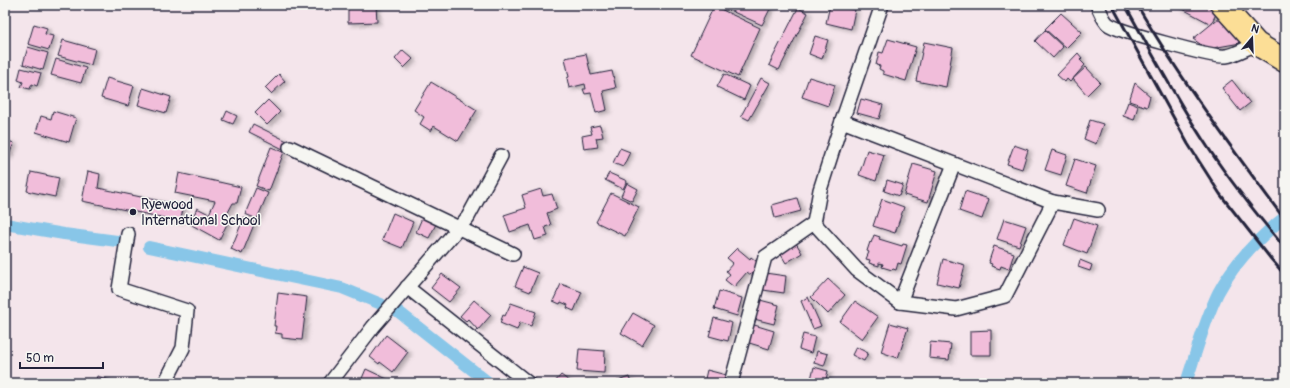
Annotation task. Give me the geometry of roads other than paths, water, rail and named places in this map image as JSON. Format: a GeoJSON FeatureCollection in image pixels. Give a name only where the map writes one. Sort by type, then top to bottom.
{"type":"FeatureCollection","features":[{"type":"Feature","properties":{"kind":"highway"},"geometry":{"type":"LineString","coordinates":[[1222,5],[1257,44],[1285,61]]}},
{"type":"Feature","properties":{"kind":"highway"},"geometry":{"type":"LineString","coordinates":[[1236,5],[1266,37],[1285,50]]}},
{"type":"Feature","properties":{"kind":"street"},"geometry":{"type":"LineString","coordinates":[[730,383],[765,257],[814,223],[820,190],[882,5]]}},
{"type":"Feature","properties":{"kind":"street"},"geometry":{"type":"LineString","coordinates":[[1097,5],[1107,23],[1116,28],[1215,56],[1226,56],[1257,44]]}},
{"type":"Feature","properties":{"kind":"street"},"geometry":{"type":"LineString","coordinates":[[842,121],[1053,202],[1098,210]]}},
{"type":"Feature","properties":{"kind":"street"},"geometry":{"type":"LineString","coordinates":[[290,147],[513,254]]}},
{"type":"Feature","properties":{"kind":"street"},"geometry":{"type":"LineString","coordinates":[[333,382],[373,327],[468,218],[501,156]]}},
{"type":"Feature","properties":{"kind":"street"},"geometry":{"type":"LineString","coordinates":[[900,302],[954,164]]}},
{"type":"Feature","properties":{"kind":"street"},"geometry":{"type":"LineString","coordinates":[[814,223],[857,270],[900,302],[956,309],[1005,296],[1053,202]]}},
{"type":"Feature","properties":{"kind":"street"},"geometry":{"type":"LineString","coordinates":[[128,234],[119,289],[187,311],[183,348],[165,383]]}},
{"type":"Feature","properties":{"kind":"street"},"geometry":{"type":"LineString","coordinates":[[407,287],[528,383]]}},
{"type":"Feature","properties":{"kind":"waterway"},"geometry":{"type":"LineString","coordinates":[[1186,383],[1208,315],[1224,282],[1231,271],[1256,242],[1285,217]]}},
{"type":"Feature","properties":{"kind":"waterway"},"geometry":{"type":"LineString","coordinates":[[5,224],[117,241]]}},
{"type":"Feature","properties":{"kind":"waterway"},"geometry":{"type":"LineString","coordinates":[[149,247],[342,288],[381,304]]}},
{"type":"Feature","properties":{"kind":"waterway"},"geometry":{"type":"LineString","coordinates":[[395,309],[489,383]]}},
{"type":"Feature","properties":{"kind":"railway"},"geometry":{"type":"LineString","coordinates":[[1112,5],[1188,144],[1220,194],[1285,275]]}},
{"type":"Feature","properties":{"kind":"railway"},"geometry":{"type":"LineString","coordinates":[[1125,5],[1176,96],[1209,149],[1246,200],[1285,248]]}},
{"type":"Feature","properties":{"kind":"railway"},"geometry":{"type":"LineString","coordinates":[[1137,5],[1189,88],[1285,220]]}},
{"type":"Feature","properties":{"kind":"place","name":"Ryewood International School"},"geometry":{"type":"Point","coordinates":[133,212]}}]}
